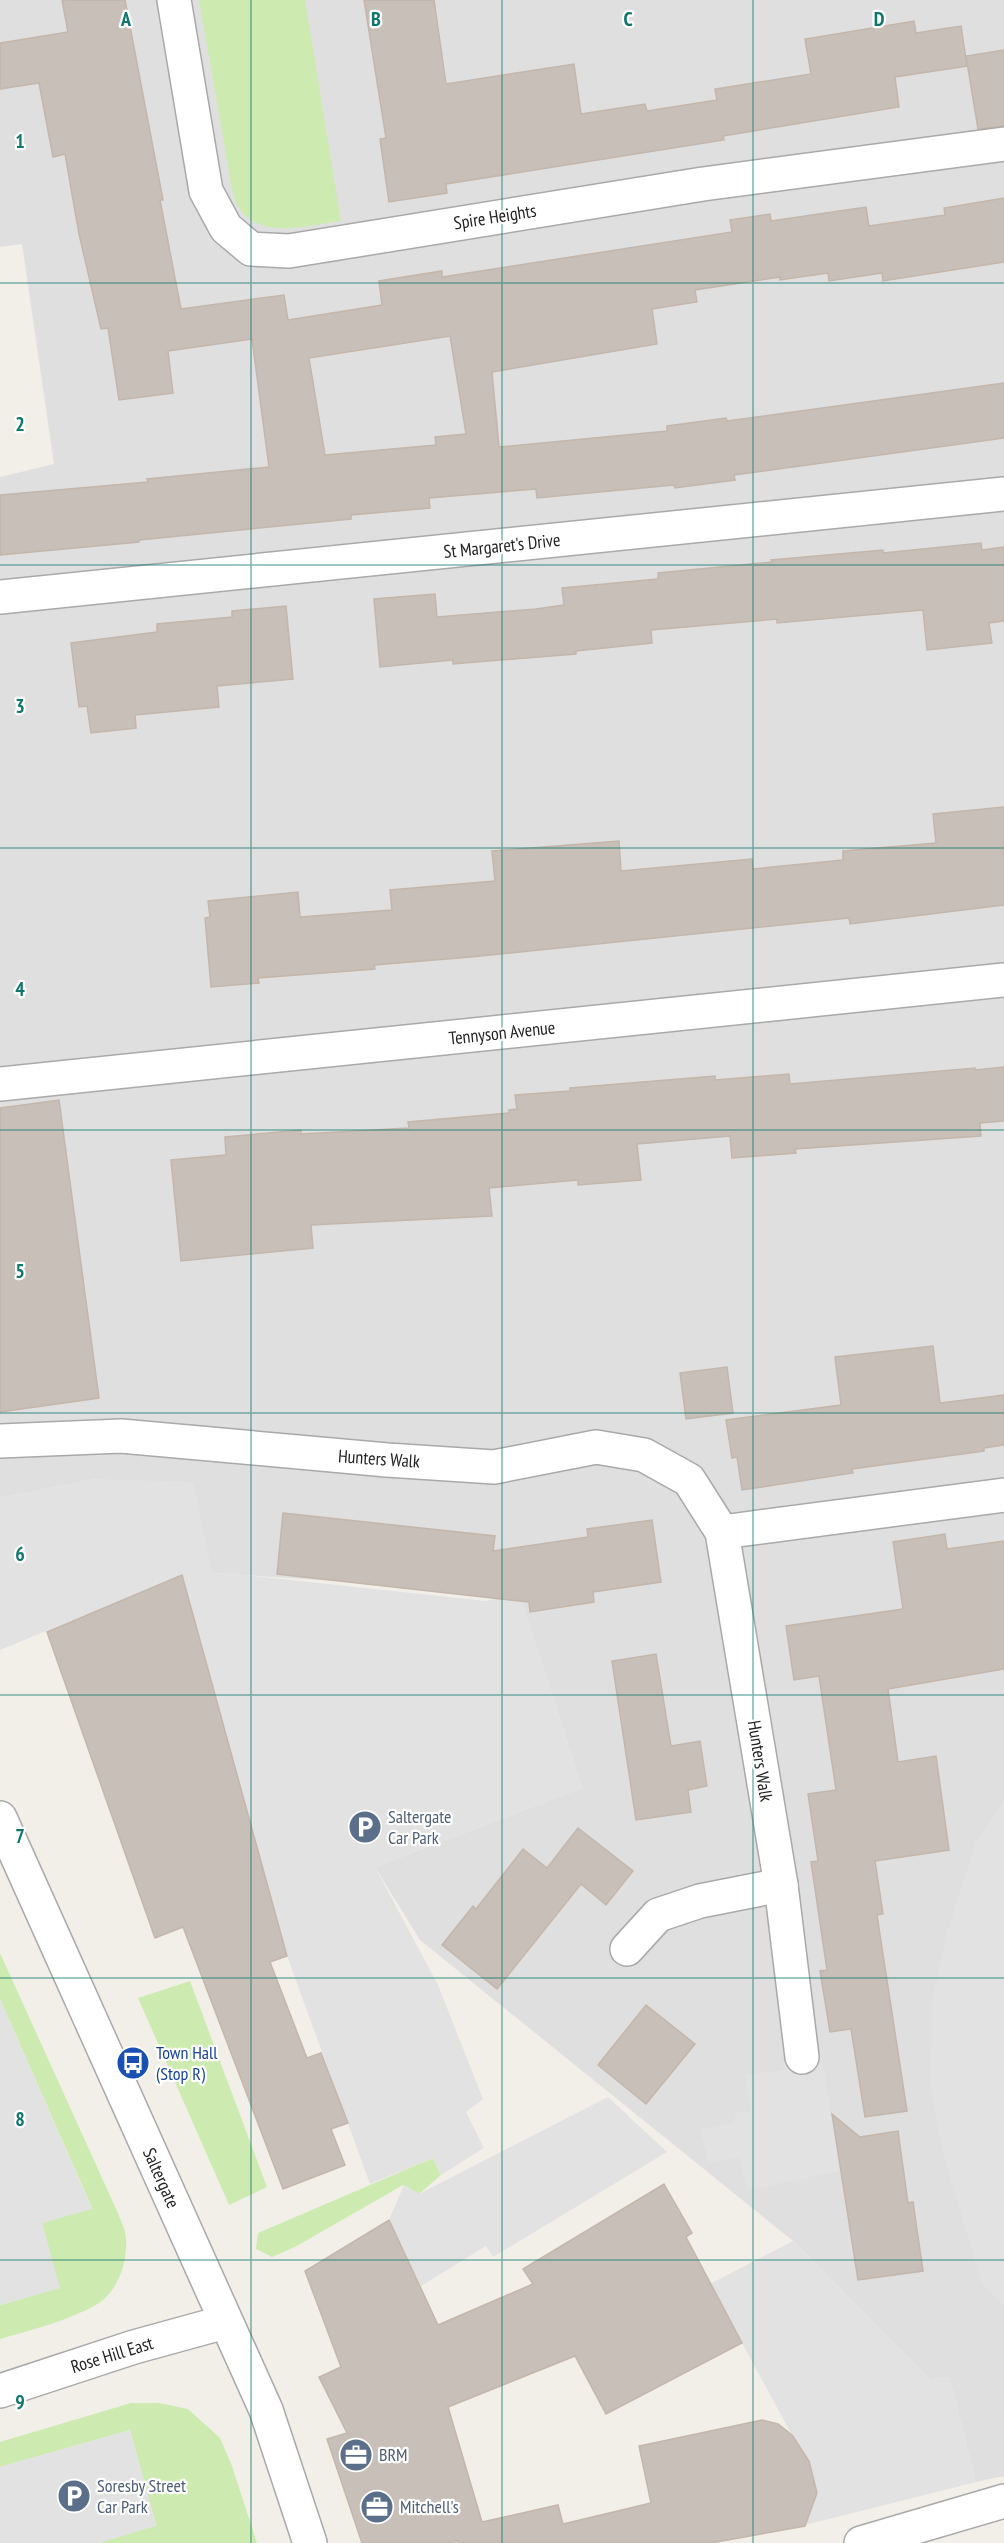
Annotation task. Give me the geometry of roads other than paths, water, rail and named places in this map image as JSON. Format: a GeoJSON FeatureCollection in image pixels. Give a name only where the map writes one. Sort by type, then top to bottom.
{"type":"FeatureCollection","features":[{"type":"Feature","properties":{"kind":"street","name":"Spire Heights"},"geometry":{"type":"LineString","coordinates":[[174,0],[206,191],[226,228],[251,249],[289,250],[703,184],[1004,144]]}},
{"type":"Feature","properties":{"kind":"street","name":"St Margaret's Drive"},"geometry":{"type":"LineString","coordinates":[[0,597],[1004,494]]}},
{"type":"Feature","properties":{"kind":"street","name":"Tennyson Avenue"},"geometry":{"type":"LineString","coordinates":[[0,1084],[1004,980]]}},
{"type":"Feature","properties":{"kind":"street","name":"Hunters Walk"},"geometry":{"type":"LineString","coordinates":[[0,1441],[121,1436],[387,1460],[494,1467],[596,1447],[645,1455],[689,1480],[722,1532],[781,1884],[802,2057]]}},
{"type":"Feature","properties":{"kind":"street"},"geometry":{"type":"LineString","coordinates":[[722,1532],[1004,1495]]}},
{"type":"Feature","properties":{"kind":"street","name":"Saltergate"},"geometry":{"type":"LineString","coordinates":[[0,1818],[266,2410],[310,2543]]}},
{"type":"Feature","properties":{"kind":"street"},"geometry":{"type":"LineString","coordinates":[[627,1949],[658,1916],[700,1901],[781,1884]]}},
{"type":"Feature","properties":{"kind":"street","name":"Rose Hill East"},"geometry":{"type":"LineString","coordinates":[[0,2391],[134,2348],[225,2322]]}},
{"type":"Feature","properties":{"kind":"street"},"geometry":{"type":"LineString","coordinates":[[861,2543],[1004,2501]]}},
{"type":"Feature","properties":{"kind":"place","name":"Saltergate Car Park"},"geometry":{"type":"Point","coordinates":[365,1827]}},
{"type":"Feature","properties":{"kind":"place","name":"Town Hall (Stop R)"},"geometry":{"type":"Point","coordinates":[133,2063]}},
{"type":"Feature","properties":{"kind":"place","name":"BRM"},"geometry":{"type":"Point","coordinates":[356,2455]}},
{"type":"Feature","properties":{"kind":"place","name":"Soresby Street Car Park"},"geometry":{"type":"Point","coordinates":[74,2496]}},
{"type":"Feature","properties":{"kind":"place","name":"Mitchell's"},"geometry":{"type":"Point","coordinates":[377,2507]}}]}
